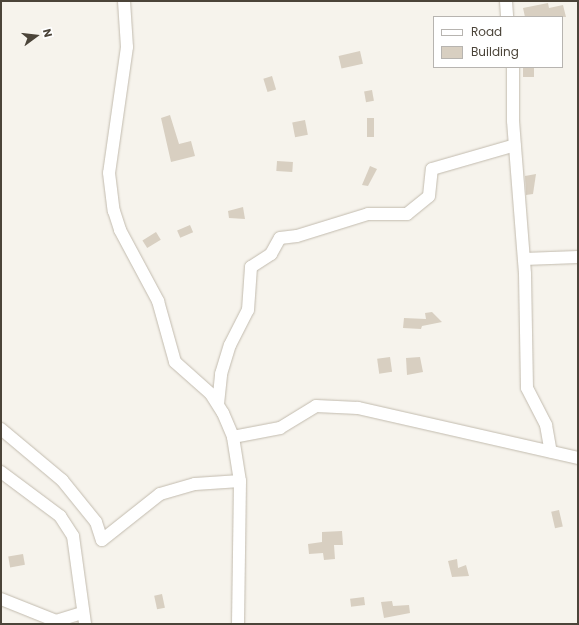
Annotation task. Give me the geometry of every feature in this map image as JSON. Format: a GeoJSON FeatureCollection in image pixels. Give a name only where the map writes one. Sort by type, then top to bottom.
{"type":"FeatureCollection","features":[{"type":"Feature","properties":{"kind":"street"},"geometry":{"type":"LineString","coordinates":[[124,1],[127,47],[109,173],[114,211],[120,230],[158,302],[175,362],[218,404],[233,437],[240,481],[238,624]]}},
{"type":"Feature","properties":{"kind":"street"},"geometry":{"type":"LineString","coordinates":[[506,1],[508,16]]}},
{"type":"Feature","properties":{"kind":"street"},"geometry":{"type":"LineString","coordinates":[[513,68],[515,145],[524,259],[527,388],[546,425],[550,452]]}},
{"type":"Feature","properties":{"kind":"street"},"geometry":{"type":"LineString","coordinates":[[218,404],[221,374],[230,345],[248,310],[251,267],[271,254],[280,238],[297,236],[368,214],[407,214],[429,196],[432,169],[515,145]]}},
{"type":"Feature","properties":{"kind":"street"},"geometry":{"type":"LineString","coordinates":[[524,259],[578,257]]}},
{"type":"Feature","properties":{"kind":"street"},"geometry":{"type":"LineString","coordinates":[[233,437],[280,428],[316,406],[358,408],[396,415],[578,458]]}},
{"type":"Feature","properties":{"kind":"street"},"geometry":{"type":"LineString","coordinates":[[1,429],[62,480],[96,522],[102,540],[160,494],[195,484],[240,481]]}},
{"type":"Feature","properties":{"kind":"street"},"geometry":{"type":"LineString","coordinates":[[1,472],[60,516],[73,536],[84,618],[56,620],[1,599]]}},
{"type":"Feature","properties":{"kind":"building"},"geometry":{"type":"Polygon","coordinates":[[[548,3],[549,8],[563,5],[566,17],[525,16],[523,8],[548,3]]]}},
{"type":"Feature","properties":{"kind":"building"},"geometry":{"type":"Polygon","coordinates":[[[360,51],[363,64],[341,69],[339,56],[360,51]]]}},
{"type":"Feature","properties":{"kind":"building"},"geometry":{"type":"Polygon","coordinates":[[[523,68],[534,68],[534,77],[523,77],[523,68]]]}},
{"type":"Feature","properties":{"kind":"building"},"geometry":{"type":"Polygon","coordinates":[[[272,76],[276,89],[267,92],[263,79],[272,76]]]}},
{"type":"Feature","properties":{"kind":"building"},"geometry":{"type":"Polygon","coordinates":[[[372,90],[374,101],[366,102],[364,91],[372,90]]]}},
{"type":"Feature","properties":{"kind":"building"},"geometry":{"type":"Polygon","coordinates":[[[170,115],[179,144],[191,141],[195,156],[171,162],[161,118],[170,115]]]}},
{"type":"Feature","properties":{"kind":"building"},"geometry":{"type":"Polygon","coordinates":[[[367,118],[374,118],[374,137],[367,137],[367,118]]]}},
{"type":"Feature","properties":{"kind":"building"},"geometry":{"type":"Polygon","coordinates":[[[305,120],[308,135],[295,137],[292,122],[305,120]]]}},
{"type":"Feature","properties":{"kind":"building"},"geometry":{"type":"Polygon","coordinates":[[[277,161],[293,162],[292,172],[276,171],[277,161]]]}},
{"type":"Feature","properties":{"kind":"building"},"geometry":{"type":"Polygon","coordinates":[[[370,166],[377,169],[368,186],[362,185],[370,166]]]}},
{"type":"Feature","properties":{"kind":"building"},"geometry":{"type":"Polygon","coordinates":[[[536,174],[533,194],[526,195],[525,176],[536,174]]]}},
{"type":"Feature","properties":{"kind":"building"},"geometry":{"type":"Polygon","coordinates":[[[243,207],[245,219],[229,218],[228,211],[243,207]]]}},
{"type":"Feature","properties":{"kind":"building"},"geometry":{"type":"Polygon","coordinates":[[[190,225],[193,232],[180,238],[177,230],[190,225]]]}},
{"type":"Feature","properties":{"kind":"building"},"geometry":{"type":"Polygon","coordinates":[[[156,232],[161,240],[147,248],[142,240],[156,232]]]}},
{"type":"Feature","properties":{"kind":"building"},"geometry":{"type":"Polygon","coordinates":[[[432,312],[442,322],[422,326],[421,329],[403,328],[404,318],[426,319],[425,313],[432,312]]]}},
{"type":"Feature","properties":{"kind":"building"},"geometry":{"type":"Polygon","coordinates":[[[390,357],[392,372],[379,374],[377,359],[390,357]]]}},
{"type":"Feature","properties":{"kind":"building"},"geometry":{"type":"Polygon","coordinates":[[[420,357],[423,372],[407,375],[406,358],[420,357]]]}},
{"type":"Feature","properties":{"kind":"building"},"geometry":{"type":"Polygon","coordinates":[[[559,510],[563,527],[555,528],[551,512],[559,510]]]}},
{"type":"Feature","properties":{"kind":"building"},"geometry":{"type":"Polygon","coordinates":[[[342,531],[343,545],[334,545],[335,559],[324,560],[323,553],[309,554],[308,544],[322,542],[322,532],[342,531]]]}},
{"type":"Feature","properties":{"kind":"building"},"geometry":{"type":"Polygon","coordinates":[[[23,554],[25,565],[10,567],[8,557],[23,554]]]}},
{"type":"Feature","properties":{"kind":"building"},"geometry":{"type":"Polygon","coordinates":[[[457,559],[458,568],[466,565],[469,576],[452,577],[448,561],[457,559]]]}},
{"type":"Feature","properties":{"kind":"building"},"geometry":{"type":"Polygon","coordinates":[[[162,594],[165,608],[157,609],[154,596],[162,594]]]}},
{"type":"Feature","properties":{"kind":"building"},"geometry":{"type":"Polygon","coordinates":[[[364,597],[365,605],[351,607],[350,599],[364,597]]]}},
{"type":"Feature","properties":{"kind":"building"},"geometry":{"type":"Polygon","coordinates":[[[392,601],[393,606],[409,605],[410,613],[384,618],[381,602],[392,601]]]}}]}
